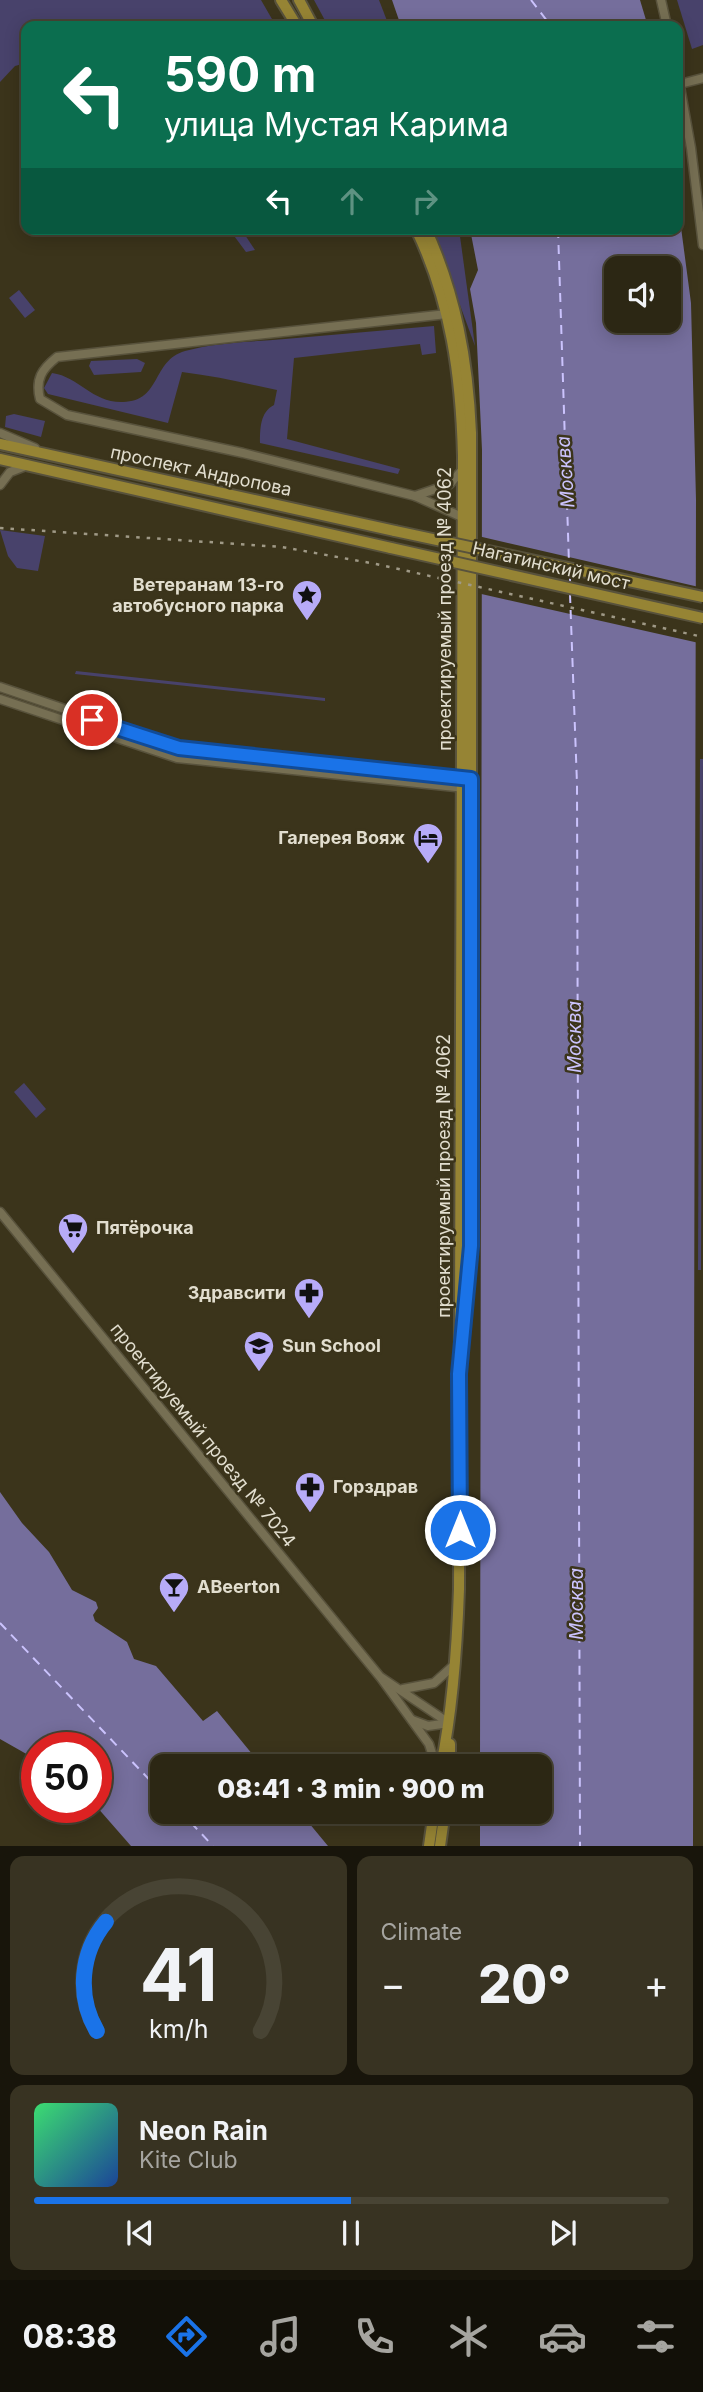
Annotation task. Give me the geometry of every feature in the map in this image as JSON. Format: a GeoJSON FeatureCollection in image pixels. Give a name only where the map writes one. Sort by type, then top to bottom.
{"type":"FeatureCollection","features":[{"type":"Feature","properties":{"kind":"main road"},"geometry":{"type":"LineString","coordinates":[[281,0],[294,21]]}},
{"type":"Feature","properties":{"kind":"main road"},"geometry":{"type":"LineString","coordinates":[[299,0],[310,21]]}},
{"type":"Feature","properties":{"kind":"main road","name":"проектируемый проезд № 4062"},"geometry":{"type":"LineString","coordinates":[[418,235],[447,314],[459,381],[463,470],[471,1246],[459,1374],[460,1507],[456,1659],[449,1723],[450,1754]]}},
{"type":"Feature","properties":{"kind":"main road","name":"проектируемый проезд № 4062"},"geometry":{"type":"LineString","coordinates":[[428,235],[456,310],[468,390],[472,456],[467,784]]}},
{"type":"Feature","properties":{"kind":"main road","name":"проспект Андропова"},"geometry":{"type":"LineString","coordinates":[[0,444],[395,531]]}},
{"type":"Feature","properties":{"kind":"main road","name":"проспект Андропова"},"geometry":{"type":"LineString","coordinates":[[0,459],[391,548]]}},
{"type":"Feature","properties":{"kind":"main road","name":"Нагатинский мост"},"geometry":{"type":"LineString","coordinates":[[395,531],[703,597]]}},
{"type":"Feature","properties":{"kind":"main road","name":"Нагатинский мост"},"geometry":{"type":"LineString","coordinates":[[391,548],[703,618]]}},
{"type":"Feature","properties":{"kind":"main road","name":"проектируемый проезд № 4062"},"geometry":{"type":"LineString","coordinates":[[441,1754],[449,1723]]}},
{"type":"Feature","properties":{"kind":"main road"},"geometry":{"type":"LineString","coordinates":[[429,1846],[438,1824]]}},
{"type":"Feature","properties":{"kind":"main road"},"geometry":{"type":"LineString","coordinates":[[438,1824],[440,1846]]}},
{"type":"Feature","properties":{"kind":"street"},"geometry":{"type":"LineString","coordinates":[[661,0],[666,21]]}},
{"type":"Feature","properties":{"kind":"street"},"geometry":{"type":"LineString","coordinates":[[683,83],[703,78]]}},
{"type":"Feature","properties":{"kind":"street"},"geometry":{"type":"LineString","coordinates":[[683,105],[703,245]]}},
{"type":"Feature","properties":{"kind":"street"},"geometry":{"type":"LineString","coordinates":[[447,314],[57,357],[39,377],[37,386],[40,399],[67,415],[243,453],[415,496],[462,517]]}},
{"type":"Feature","properties":{"kind":"street"},"geometry":{"type":"LineString","coordinates":[[0,433],[57,457]]}},
{"type":"Feature","properties":{"kind":"street"},"geometry":{"type":"LineString","coordinates":[[0,485],[10,472],[28,465]]}},
{"type":"Feature","properties":{"kind":"street"},"geometry":{"type":"LineString","coordinates":[[415,496],[450,484],[463,470]]}},
{"type":"Feature","properties":{"kind":"street"},"geometry":{"type":"LineString","coordinates":[[0,687],[179,748],[467,784]]}},
{"type":"Feature","properties":{"kind":"street"},"geometry":{"type":"LineString","coordinates":[[0,699],[177,758],[467,784]]}},
{"type":"Feature","properties":{"kind":"street","name":"проектируемый проезд № 7024"},"geometry":{"type":"LineString","coordinates":[[0,1212],[382,1678],[429,1744],[433,1754]]}},
{"type":"Feature","properties":{"kind":"street"},"geometry":{"type":"LineString","coordinates":[[403,1689],[434,1683],[451,1670],[456,1659]]}},
{"type":"Feature","properties":{"kind":"street","name":"проектируемый проезд № 7024"},"geometry":{"type":"LineString","coordinates":[[382,1678],[403,1689],[449,1723]]}},
{"type":"Feature","properties":{"kind":"street"},"geometry":{"type":"LineString","coordinates":[[412,1720],[428,1726],[449,1723]]}},
{"type":"Feature","properties":{"kind":"shaded area"},"geometry":{"type":"Polygon","coordinates":[[[0,0],[261,0],[273,21],[21,21],[21,64],[15,66],[0,82],[0,0]]]}},
{"type":"Feature","properties":{"kind":"shaded area"},"geometry":{"type":"Polygon","coordinates":[[[314,0],[379,0],[387,21],[325,21],[314,0]]]}},
{"type":"Feature","properties":{"kind":"shaded area"},"geometry":{"type":"Polygon","coordinates":[[[677,0],[703,0],[703,45],[692,49],[677,0]]]}},
{"type":"Feature","properties":{"kind":"shaded area"},"geometry":{"type":"Polygon","coordinates":[[[233,235],[245,235],[255,250],[246,252],[233,235]]]}},
{"type":"Feature","properties":{"kind":"shaded area"},"geometry":{"type":"Polygon","coordinates":[[[434,235],[460,235],[475,346],[434,235]]]}},
{"type":"Feature","properties":{"kind":"shaded area"},"geometry":{"type":"Polygon","coordinates":[[[19,290],[35,310],[25,318],[9,298],[19,290]]]}},
{"type":"Feature","properties":{"kind":"shaded area"},"geometry":{"type":"Polygon","coordinates":[[[434,326],[436,353],[422,355],[420,344],[294,358],[287,439],[400,469],[398,474],[260,443],[262,421],[269,408],[274,405],[277,390],[182,372],[168,423],[48,394],[44,388],[52,373],[71,379],[103,398],[123,402],[144,395],[174,356],[197,348],[434,326]]]}},
{"type":"Feature","properties":{"kind":"shaded area"},"geometry":{"type":"Polygon","coordinates":[[[137,359],[145,363],[141,372],[94,375],[89,366],[91,361],[137,359]]]}},
{"type":"Feature","properties":{"kind":"shaded area"},"geometry":{"type":"Polygon","coordinates":[[[14,414],[45,421],[41,437],[5,427],[6,416],[14,414]]]}},
{"type":"Feature","properties":{"kind":"shaded area"},"geometry":{"type":"Polygon","coordinates":[[[0,530],[45,536],[38,571],[17,568],[8,556],[0,530]]]}},
{"type":"Feature","properties":{"kind":"shaded area"},"geometry":{"type":"Polygon","coordinates":[[[76,671],[325,698],[325,701],[75,674],[76,671]]]}},
{"type":"Feature","properties":{"kind":"shaded area"},"geometry":{"type":"Polygon","coordinates":[[[700,759],[703,759],[701,1270],[698,1270],[700,759]]]}},
{"type":"Feature","properties":{"kind":"shaded area"},"geometry":{"type":"Polygon","coordinates":[[[24,1083],[46,1109],[36,1118],[14,1092],[24,1083]]]}},
{"type":"Feature","properties":{"kind":"water"},"geometry":{"type":"Polygon","coordinates":[[[392,0],[640,0],[646,20],[645,21],[399,21],[392,0]]]}},
{"type":"Feature","properties":{"kind":"water","name":"Москва"},"geometry":{"type":"Polygon","coordinates":[[[471,235],[682,235],[691,303],[696,500],[693,1846],[480,1846],[480,1824],[552,1824],[552,1754],[480,1754],[482,450],[476,323],[470,289],[478,270],[471,235]]]}},
{"type":"Feature","properties":{"kind":"water"},"geometry":{"type":"Polygon","coordinates":[[[0,1492],[22,1523],[49,1552],[72,1590],[96,1602],[98,1608],[93,1615],[95,1621],[127,1642],[134,1659],[156,1666],[203,1721],[217,1711],[252,1754],[150,1754],[150,1824],[310,1824],[328,1846],[131,1846],[111,1823],[112,1732],[21,1732],[21,1751],[0,1739],[0,1492]]]}},
{"type":"Feature","properties":{"kind":"pier"},"geometry":{"type":"Polygon","coordinates":[[[478,536],[699,587],[699,643],[477,593],[478,536]]]}},
{"type":"Feature","properties":{"kind":"ferry route"},"geometry":{"type":"LineString","coordinates":[[531,0],[547,21]]}},
{"type":"Feature","properties":{"kind":"ferry route"},"geometry":{"type":"LineString","coordinates":[[558,235],[569,564]]}},
{"type":"Feature","properties":{"kind":"ferry route"},"geometry":{"type":"LineString","coordinates":[[570,573],[570,585]]}},
{"type":"Feature","properties":{"kind":"ferry route"},"geometry":{"type":"LineString","coordinates":[[570,594],[577,784],[580,1846]]}},
{"type":"Feature","properties":{"kind":"ferry route"},"geometry":{"type":"LineString","coordinates":[[0,1623],[150,1780]]}},
{"type":"Feature","properties":{"kind":"ferry route"},"geometry":{"type":"LineString","coordinates":[[192,1824],[213,1846]]}},
{"type":"Feature","properties":{"kind":"railway"},"geometry":{"type":"LineString","coordinates":[[0,528],[282,547],[376,564],[703,637]]}},
{"type":"Feature","properties":{"kind":"place","name":"Ветеранам 13-го автобусного парка"},"geometry":{"type":"Point","coordinates":[307,622]}},
{"type":"Feature","properties":{"kind":"place","name":"Галерея Вояж"},"geometry":{"type":"Point","coordinates":[428,865]}},
{"type":"Feature","properties":{"kind":"place","name":"Пятёрочка"},"geometry":{"type":"Point","coordinates":[73,1255]}},
{"type":"Feature","properties":{"kind":"place","name":"Здравсити"},"geometry":{"type":"Point","coordinates":[309,1320]}},
{"type":"Feature","properties":{"kind":"place","name":"Sun School"},"geometry":{"type":"Point","coordinates":[259,1373]}},
{"type":"Feature","properties":{"kind":"place","name":"Горздрав"},"geometry":{"type":"Point","coordinates":[310,1514]}},
{"type":"Feature","properties":{"kind":"place","name":"ABeerton"},"geometry":{"type":"Point","coordinates":[174,1614]}},
{"type":"Feature","properties":{"kind":"route"},"geometry":{"type":"LineString","coordinates":[[92,720],[179,748],[471,779],[471,1246],[459,1374],[460,1530]]}}]}
